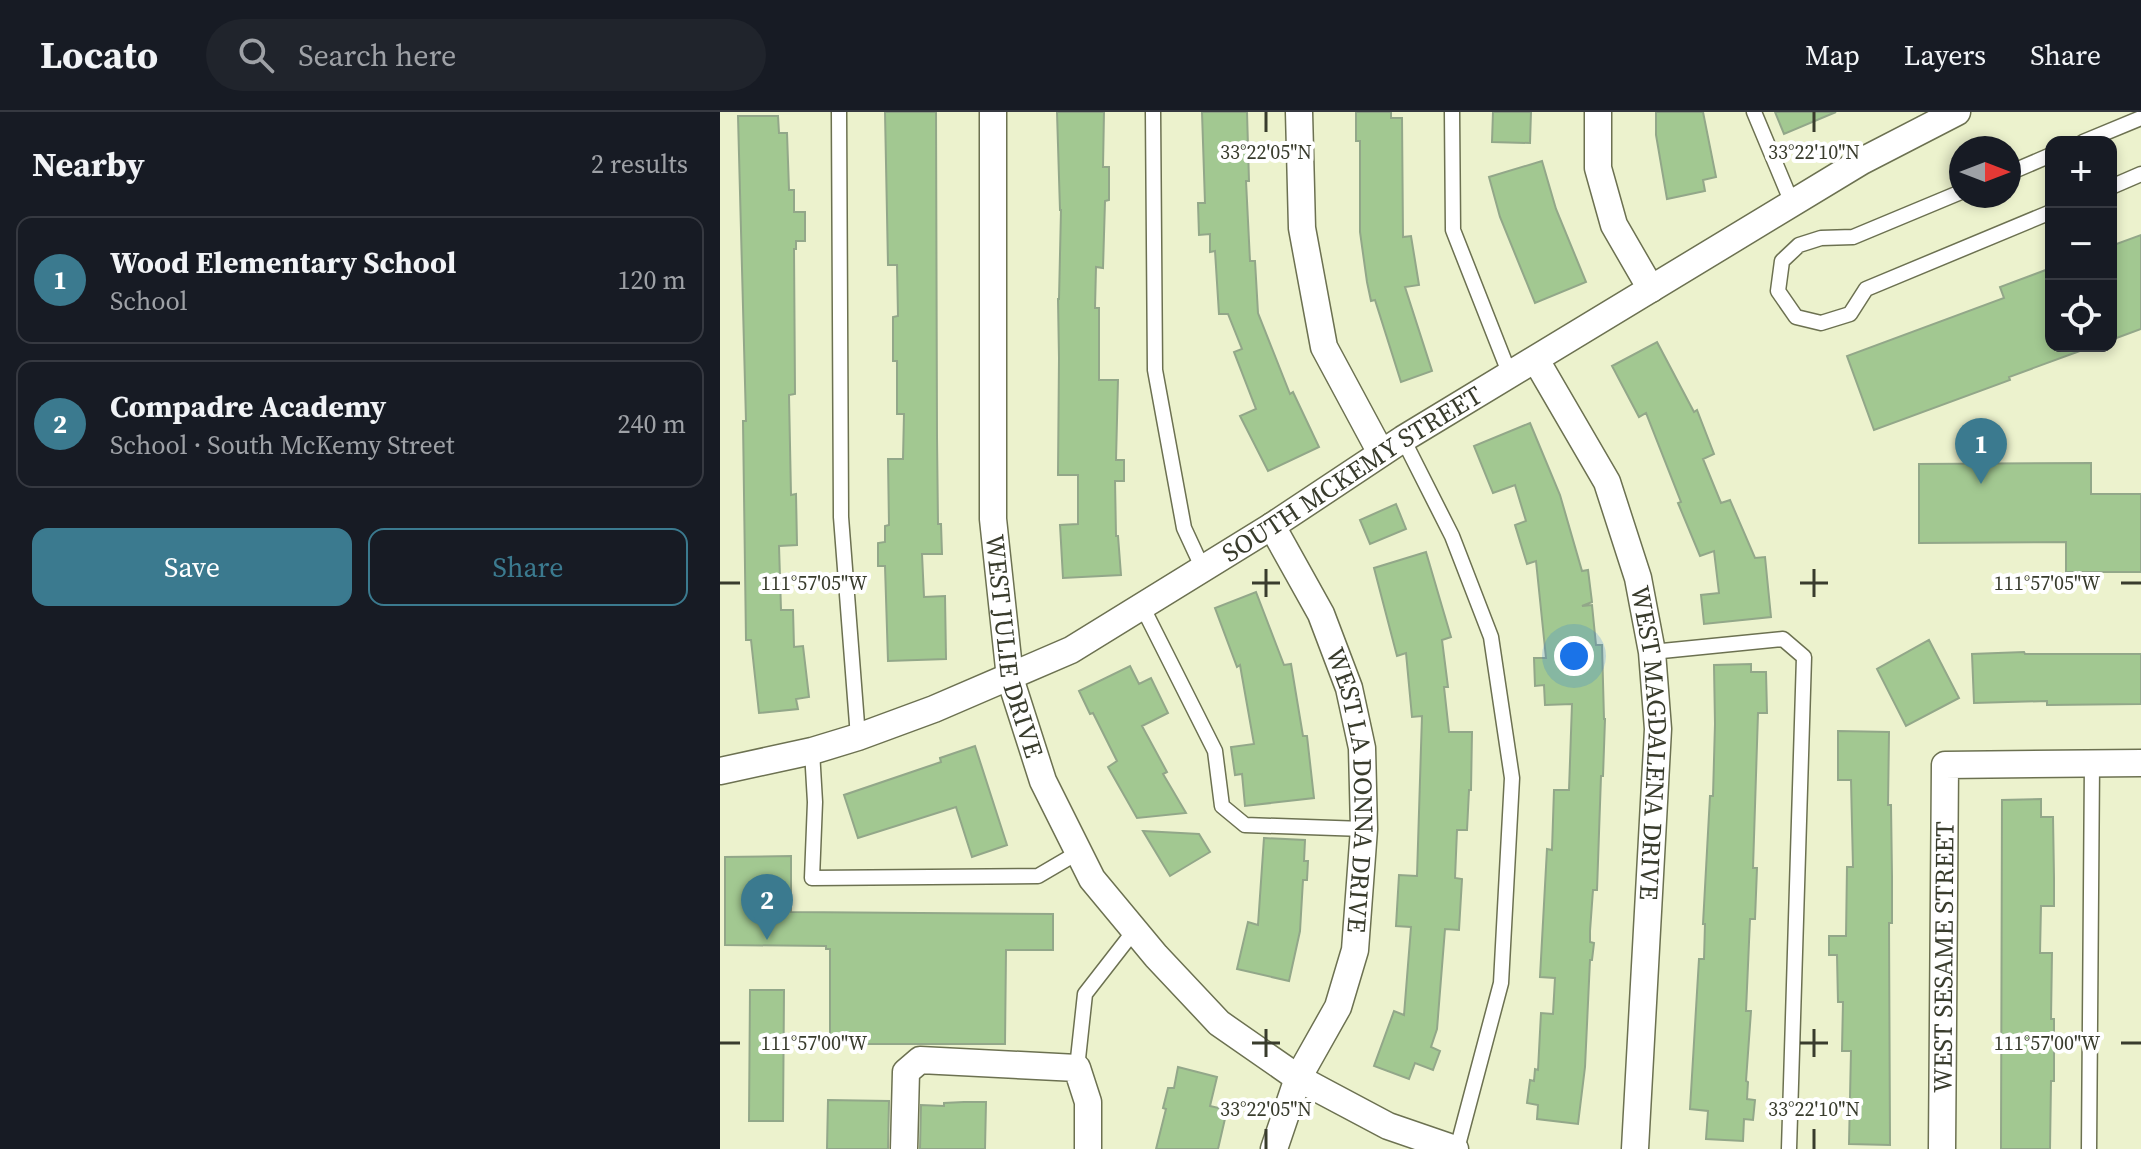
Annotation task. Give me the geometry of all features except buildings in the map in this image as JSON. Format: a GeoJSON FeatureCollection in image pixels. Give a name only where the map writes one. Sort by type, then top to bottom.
{"type":"FeatureCollection","features":[{"type":"Feature","properties":{"kind":"street","name":"WEST JULIE DRIVE"},"geometry":{"type":"LineString","coordinates":[[993,112],[993,519],[1010,678],[1043,781],[1092,879],[1134,931],[1219,1023],[1298,1078],[1388,1126],[1456,1149]]}},
{"type":"Feature","properties":{"kind":"street"},"geometry":{"type":"LineString","coordinates":[[1299,112],[1302,228],[1324,347],[1392,446]]}},
{"type":"Feature","properties":{"kind":"street"},"geometry":{"type":"LineString","coordinates":[[1598,112],[1598,168],[1614,225],[1651,289]]}},
{"type":"Feature","properties":{"kind":"street","name":"SOUTH MCKEMY STREET"},"geometry":{"type":"LineString","coordinates":[[720,771],[812,751],[858,737],[1010,678],[1071,650],[1272,526],[1392,446],[1792,203],[1862,161],[1957,112]]}},
{"type":"Feature","properties":{"kind":"street","name":"WEST MAGDALENA DRIVE"},"geometry":{"type":"LineString","coordinates":[[1536,360],[1607,482],[1638,578],[1652,652],[1658,729],[1635,1149]]}},
{"type":"Feature","properties":{"kind":"street","name":"WEST LA DONNA DRIVE"},"geometry":{"type":"LineString","coordinates":[[1272,526],[1321,614],[1349,688],[1362,748],[1364,829],[1355,950],[1338,1007],[1298,1078],[1274,1149]]}},
{"type":"Feature","properties":{"kind":"street"},"geometry":{"type":"LineString","coordinates":[[2092,763],[2141,763]]}},
{"type":"Feature","properties":{"kind":"street","name":"WEST SESAME STREET"},"geometry":{"type":"LineString","coordinates":[[1942,1149],[1945,765],[2092,763]]}},
{"type":"Feature","properties":{"kind":"street"},"geometry":{"type":"LineString","coordinates":[[904,1149],[906,1072],[920,1060],[1077,1068],[1088,1102],[1088,1149]]}},
{"type":"Feature","properties":{"kind":"lane"},"geometry":{"type":"LineString","coordinates":[[839,112],[841,517],[858,737]]}},
{"type":"Feature","properties":{"kind":"lane"},"geometry":{"type":"LineString","coordinates":[[1153,112],[1155,370],[1184,528],[1203,569]]}},
{"type":"Feature","properties":{"kind":"lane"},"geometry":{"type":"LineString","coordinates":[[1452,112],[1453,230],[1510,375]]}},
{"type":"Feature","properties":{"kind":"lane"},"geometry":{"type":"LineString","coordinates":[[1754,112],[1792,203]]}},
{"type":"Feature","properties":{"kind":"lane"},"geometry":{"type":"LineString","coordinates":[[2098,136],[2141,118]]}},
{"type":"Feature","properties":{"kind":"lane"},"geometry":{"type":"LineString","coordinates":[[2021,168],[2045,158]]}},
{"type":"Feature","properties":{"kind":"lane"},"geometry":{"type":"LineString","coordinates":[[2117,184],[2141,174]]}},
{"type":"Feature","properties":{"kind":"lane"},"geometry":{"type":"LineString","coordinates":[[1949,197],[1853,237],[1821,238],[1799,245],[1782,261],[1778,291],[1796,317],[1821,323],[1850,314],[1866,289],[2045,214]]}},
{"type":"Feature","properties":{"kind":"lane"},"geometry":{"type":"LineString","coordinates":[[1392,446],[1452,536],[1491,637],[1512,778],[1501,983],[1456,1149]]}},
{"type":"Feature","properties":{"kind":"lane"},"geometry":{"type":"LineString","coordinates":[[1142,606],[1215,751],[1222,806],[1245,825],[1364,829]]}},
{"type":"Feature","properties":{"kind":"lane"},"geometry":{"type":"LineString","coordinates":[[1652,652],[1783,639],[1804,657],[1789,1149]]}},
{"type":"Feature","properties":{"kind":"lane"},"geometry":{"type":"LineString","coordinates":[[812,751],[815,802],[812,878],[1038,876],[1079,852]]}},
{"type":"Feature","properties":{"kind":"lane"},"geometry":{"type":"LineString","coordinates":[[2089,1149],[2092,763]]}},
{"type":"Feature","properties":{"kind":"lane"},"geometry":{"type":"LineString","coordinates":[[1077,1068],[1085,994],[1134,931]]}},
{"type":"Feature","properties":{"kind":"place","name":"Wood Elementary School"},"geometry":{"type":"Point","coordinates":[1981,484]}},
{"type":"Feature","properties":{"kind":"place","name":"Compadre Academy"},"geometry":{"type":"Point","coordinates":[767,940]}}]}
